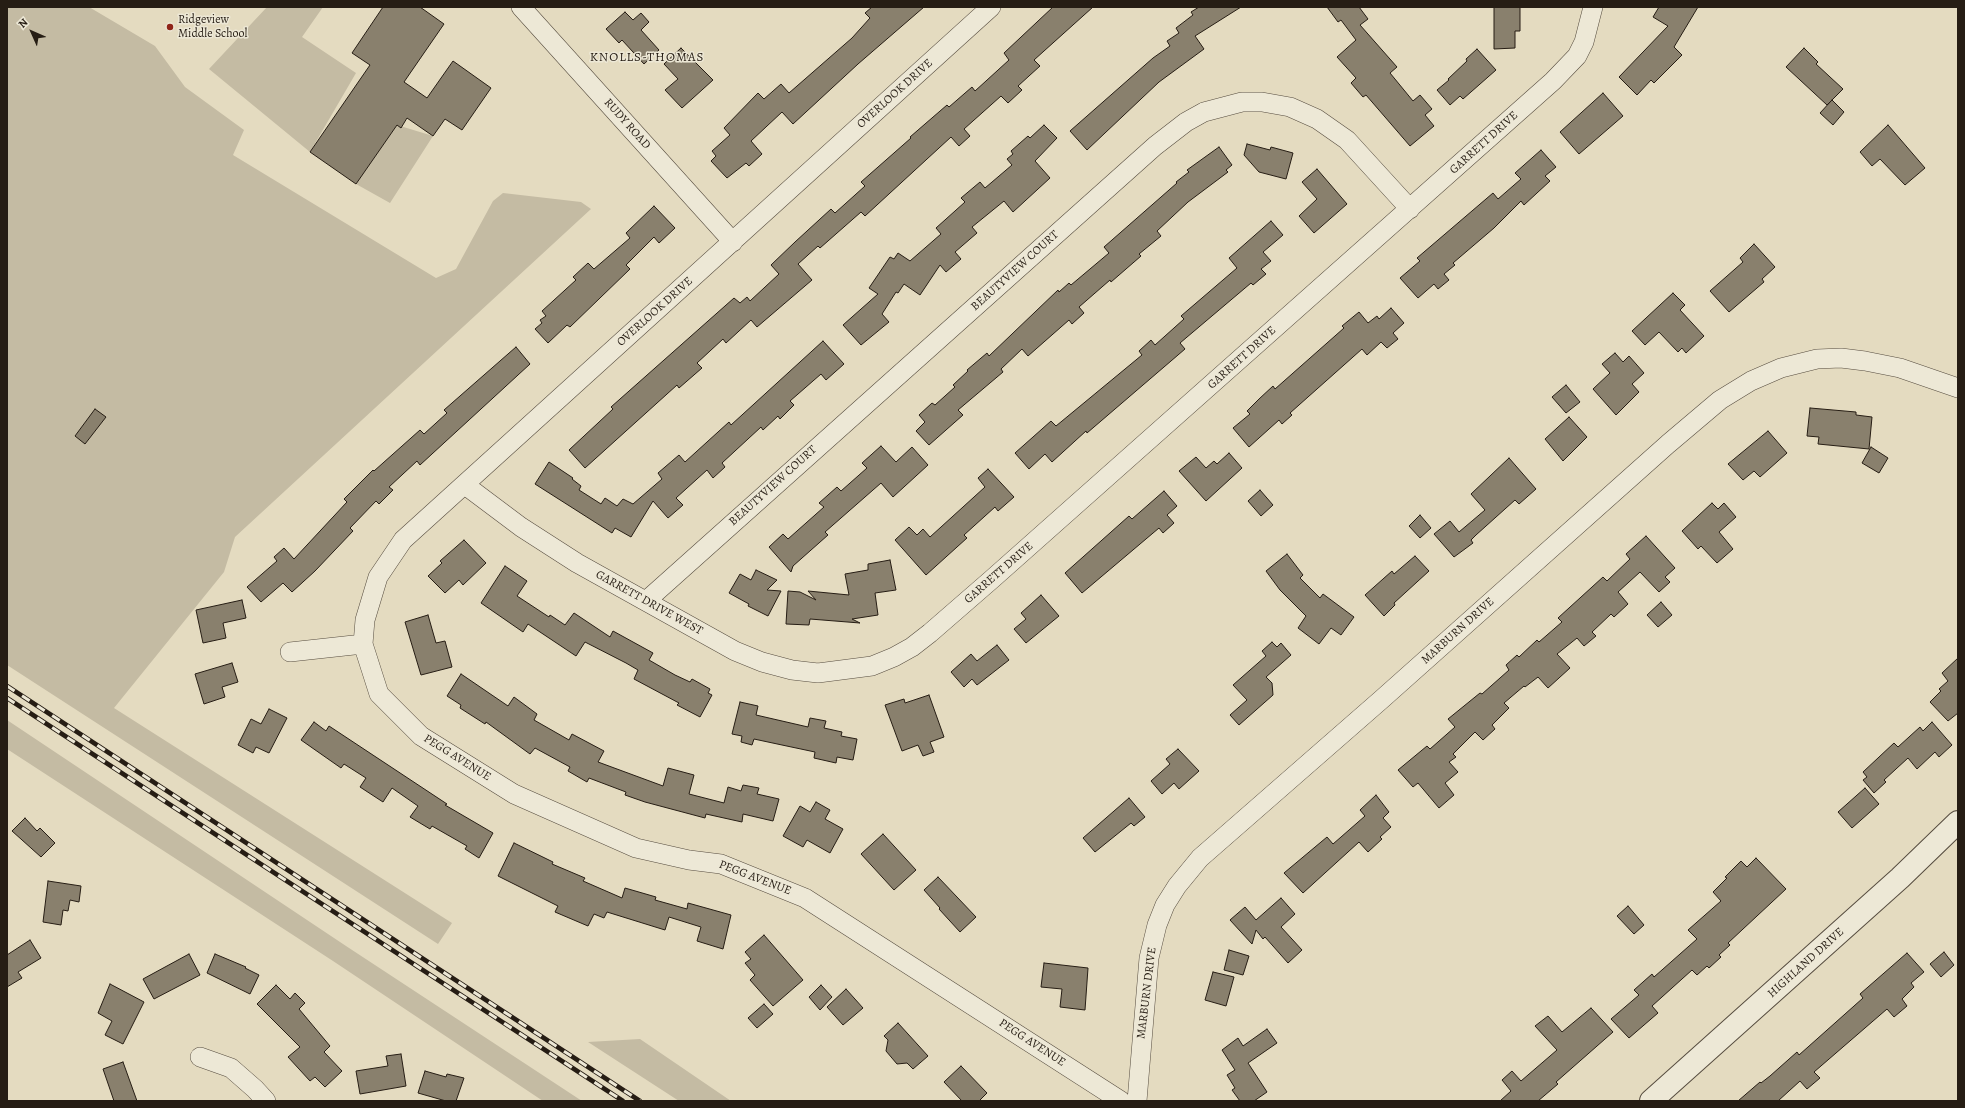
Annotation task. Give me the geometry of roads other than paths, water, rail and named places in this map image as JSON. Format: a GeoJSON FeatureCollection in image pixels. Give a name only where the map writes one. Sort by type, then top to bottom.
{"type":"FeatureCollection","features":[{"type":"Feature","properties":{"kind":"street","name":"RUDY ROAD"},"geometry":{"type":"LineString","coordinates":[[521,7],[733,242]]}},
{"type":"Feature","properties":{"kind":"street","name":"OVERLOOK DRIVE"},"geometry":{"type":"LineString","coordinates":[[363,644],[365,620],[378,577],[403,540],[991,7]]}},
{"type":"Feature","properties":{"kind":"street","name":"GARRETT DRIVE"},"geometry":{"type":"LineString","coordinates":[[852,669],[872,666],[894,657],[912,647],[930,633],[1410,209],[1553,81],[1577,56],[1584,42],[1593,7]]}},
{"type":"Feature","properties":{"kind":"street","name":"BEAUTYVIEW COURT"},"geometry":{"type":"LineString","coordinates":[[646,601],[1155,146],[1186,122],[1204,112],[1242,102],[1262,102],[1290,107],[1317,119],[1347,140],[1410,209]]}},
{"type":"Feature","properties":{"kind":"street","name":"MARBURN DRIVE"},"geometry":{"type":"LineString","coordinates":[[1137,1101],[1149,958],[1157,925],[1165,905],[1181,880],[1200,858],[1382,699],[1668,444],[1720,400],[1751,381],[1781,368],[1816,360],[1841,358],[1866,361],[1900,368],[1958,388]]}},
{"type":"Feature","properties":{"kind":"street","name":"GARRETT DRIVE WEST"},"geometry":{"type":"LineString","coordinates":[[465,485],[521,527],[577,563],[735,651],[762,662],[792,670],[818,673],[852,669]]}},
{"type":"Feature","properties":{"kind":"street"},"geometry":{"type":"LineString","coordinates":[[290,652],[363,644]]}},
{"type":"Feature","properties":{"kind":"street","name":"PEGG AVENUE"},"geometry":{"type":"LineString","coordinates":[[363,644],[379,694],[421,736],[514,794],[636,848],[689,860],[722,864],[805,898],[1121,1101]]}},
{"type":"Feature","properties":{"kind":"street","name":"HIGHLAND DRIVE"},"geometry":{"type":"LineString","coordinates":[[1651,1101],[1900,878],[1958,822]]}},
{"type":"Feature","properties":{"kind":"street"},"geometry":{"type":"LineString","coordinates":[[200,1057],[231,1068],[266,1101]]}},
{"type":"Feature","properties":{"kind":"railway"},"geometry":{"type":"LineString","coordinates":[[7,686],[640,1101]]}},
{"type":"Feature","properties":{"kind":"railway"},"geometry":{"type":"LineString","coordinates":[[7,698],[623,1101]]}},
{"type":"Feature","properties":{"kind":"place","name":"Ridgeview Middle School"},"geometry":{"type":"Point","coordinates":[170,27]}},
{"type":"Feature","properties":{"kind":"district","name":"KNOLLS-THOMAS"},"geometry":{"type":"Point","coordinates":[647,58]}}]}
